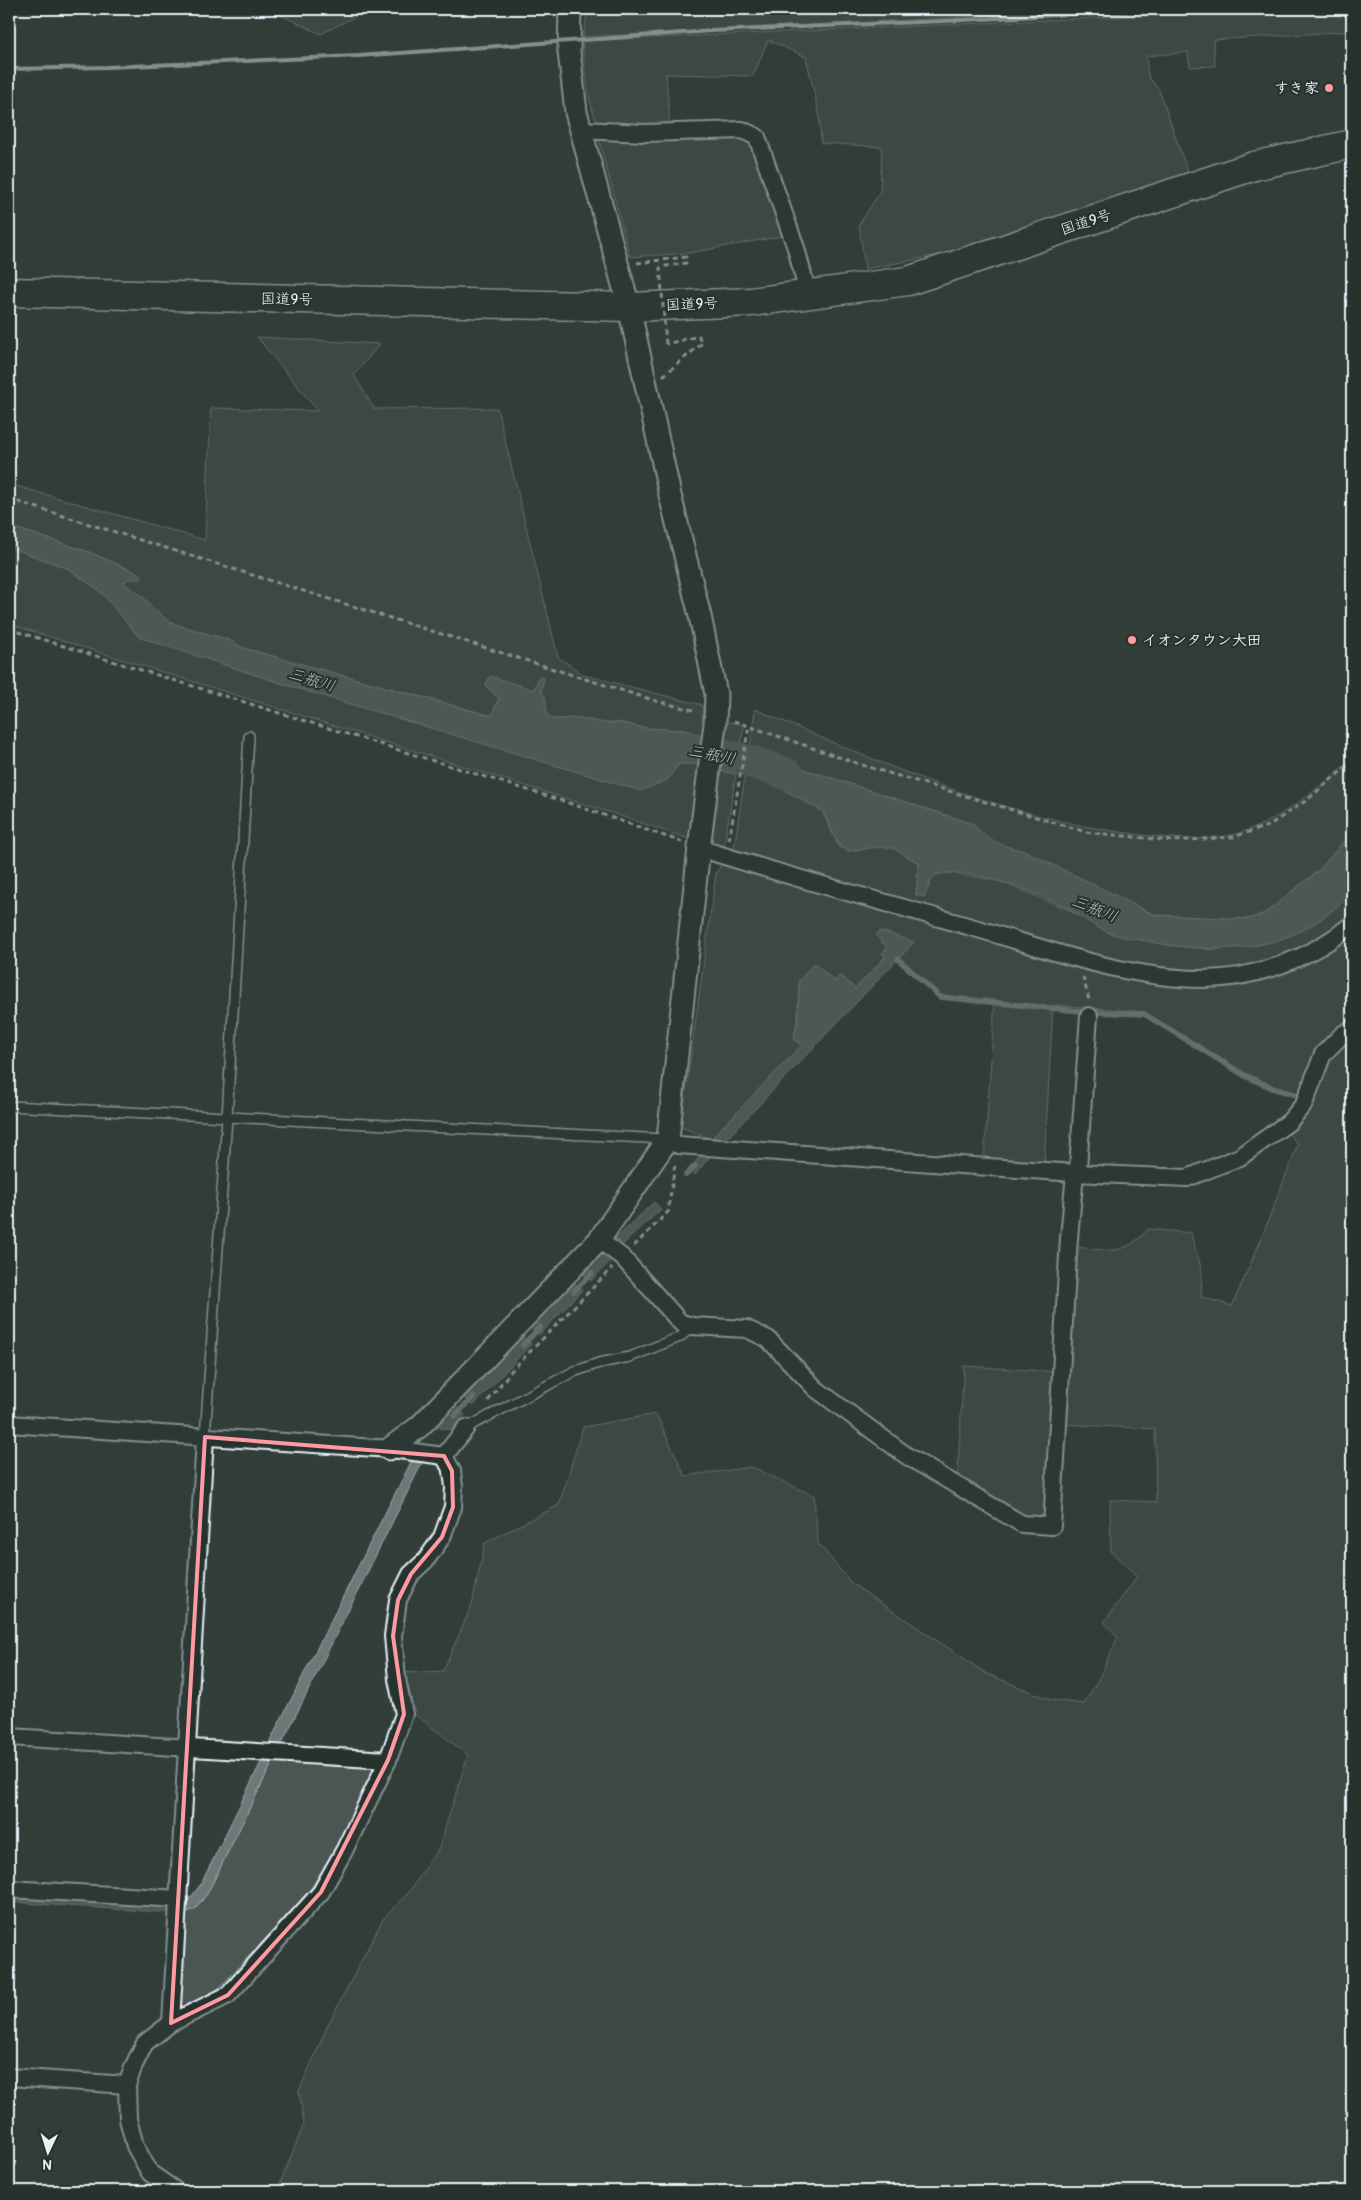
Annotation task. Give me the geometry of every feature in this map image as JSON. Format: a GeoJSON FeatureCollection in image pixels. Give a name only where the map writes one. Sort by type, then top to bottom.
{"type":"FeatureCollection","features":[{"type":"Feature","properties":{"kind":"highway","name":"国道9号"},"geometry":{"type":"LineString","coordinates":[[9,292],[630,306],[751,302],[908,281],[1254,166],[1352,144]]}},
{"type":"Feature","properties":{"kind":"street"},"geometry":{"type":"LineString","coordinates":[[389,1448],[420,1426],[602,1242],[673,1142],[699,848],[716,720],[716,694],[700,616],[670,495],[630,306],[576,112],[569,51],[570,9]]}},
{"type":"Feature","properties":{"kind":"street"},"geometry":{"type":"LineString","coordinates":[[581,130],[645,133],[742,130],[756,137],[796,248],[808,294]]}},
{"type":"Feature","properties":{"kind":"street"},"geometry":{"type":"LineString","coordinates":[[699,848],[1076,957],[1166,978],[1204,979],[1248,975],[1300,956],[1336,938],[1352,924]]}},
{"type":"Feature","properties":{"kind":"street"},"geometry":{"type":"LineString","coordinates":[[602,1242],[621,1256],[681,1323],[693,1326],[747,1329],[768,1339],[816,1389],[907,1456],[1022,1524],[1052,1526],[1069,1238],[1075,1173],[1078,1168],[1089,1016]]}},
{"type":"Feature","properties":{"kind":"street"},"geometry":{"type":"LineString","coordinates":[[673,1142],[1075,1173],[1187,1178],[1240,1157],[1289,1122],[1304,1104],[1323,1054],[1343,1034],[1352,1029]]}},
{"type":"Feature","properties":{"kind":"street"},"geometry":{"type":"LineString","coordinates":[[9,1424],[389,1448],[444,1456]]}},
{"type":"Feature","properties":{"kind":"street"},"geometry":{"type":"LineString","coordinates":[[444,1456],[466,1428]]}},
{"type":"Feature","properties":{"kind":"street"},"geometry":{"type":"LineString","coordinates":[[171,2024],[205,1437]]}},
{"type":"Feature","properties":{"kind":"street"},"geometry":{"type":"LineString","coordinates":[[176,2191],[150,2173],[135,2146],[128,2119],[127,2085],[144,2043],[171,2024],[228,1995],[321,1892],[344,1851],[388,1760],[404,1714],[397,1679],[393,1636],[398,1600],[411,1574],[426,1560],[442,1537],[453,1507],[454,1487],[452,1471],[444,1456]]}},
{"type":"Feature","properties":{"kind":"street"},"geometry":{"type":"LineString","coordinates":[[9,1736],[388,1760]]}},
{"type":"Feature","properties":{"kind":"street"},"geometry":{"type":"LineString","coordinates":[[9,1889],[179,1898]]}},
{"type":"Feature","properties":{"kind":"street"},"geometry":{"type":"LineString","coordinates":[[9,2077],[127,2085]]}},
{"type":"Feature","properties":{"kind":"lane"},"geometry":{"type":"LineString","coordinates":[[205,1437],[227,1118],[249,736]]}},
{"type":"Feature","properties":{"kind":"lane"},"geometry":{"type":"LineString","coordinates":[[9,1106],[673,1142]]}},
{"type":"Feature","properties":{"kind":"lane"},"geometry":{"type":"LineString","coordinates":[[466,1428],[573,1372],[599,1363],[630,1357],[680,1337],[693,1326]]}},
{"type":"Feature","properties":{"kind":"path"},"geometry":{"type":"LineString","coordinates":[[629,264],[686,257],[686,263],[660,267],[666,344],[699,336],[700,344],[663,376]]}},
{"type":"Feature","properties":{"kind":"path"},"geometry":{"type":"LineString","coordinates":[[9,499],[716,720],[749,725],[862,765],[1086,832],[1173,841],[1233,837],[1268,826],[1307,800],[1352,762]]}},
{"type":"Feature","properties":{"kind":"path"},"geometry":{"type":"LineString","coordinates":[[9,629],[562,801],[699,848]]}},
{"type":"Feature","properties":{"kind":"path"},"geometry":{"type":"LineString","coordinates":[[726,857],[749,725]]}},
{"type":"Feature","properties":{"kind":"path"},"geometry":{"type":"LineString","coordinates":[[1076,957],[1089,997],[1089,1016]]}},
{"type":"Feature","properties":{"kind":"path"},"geometry":{"type":"LineString","coordinates":[[466,1428],[511,1371],[538,1342],[621,1256],[668,1212],[673,1142]]}},
{"type":"Feature","properties":{"kind":"highlighted area"},"geometry":{"type":"Polygon","coordinates":[[[205,1437],[444,1456],[452,1471],[453,1507],[442,1537],[411,1574],[398,1600],[393,1636],[404,1714],[388,1760],[321,1892],[228,1995],[171,2023],[205,1437]]]}},
{"type":"Feature","properties":{"kind":"shaded area"},"geometry":{"type":"Polygon","coordinates":[[[268,9],[364,9],[362,13],[321,34],[268,9]]]}},
{"type":"Feature","properties":{"kind":"shaded area"},"geometry":{"type":"Polygon","coordinates":[[[588,9],[1118,9],[583,37],[588,9]]]}},
{"type":"Feature","properties":{"kind":"shaded area"},"geometry":{"type":"Polygon","coordinates":[[[1292,9],[1352,9],[1352,31],[1213,40],[1215,66],[1190,67],[1188,52],[1146,56],[1148,76],[1159,90],[1188,173],[954,252],[865,269],[859,225],[880,192],[882,147],[821,143],[819,114],[806,57],[768,40],[753,76],[666,74],[670,128],[598,126],[585,74],[582,41],[1292,9]]]}},
{"type":"Feature","properties":{"kind":"shaded area"},"geometry":{"type":"Polygon","coordinates":[[[598,136],[748,137],[788,235],[689,253],[630,257],[598,136]]]}},
{"type":"Feature","properties":{"kind":"shaded area"},"geometry":{"type":"Polygon","coordinates":[[[257,337],[380,344],[354,375],[374,409],[497,408],[558,657],[584,675],[702,705],[705,736],[684,730],[645,728],[581,718],[553,719],[547,715],[539,677],[535,690],[486,686],[499,698],[492,716],[243,648],[229,640],[175,624],[163,617],[143,597],[123,583],[128,578],[140,574],[89,552],[9,526],[9,484],[205,540],[211,408],[318,411],[257,337]]]}},
{"type":"Feature","properties":{"kind":"shaded area"},"geometry":{"type":"Polygon","coordinates":[[[9,547],[67,568],[100,591],[139,637],[290,686],[641,790],[667,780],[679,764],[702,764],[692,840],[615,814],[9,624],[9,547]]]}},
{"type":"Feature","properties":{"kind":"shaded area"},"geometry":{"type":"Polygon","coordinates":[[[755,709],[893,767],[988,801],[1036,815],[1085,826],[1171,838],[1220,837],[1249,830],[1265,823],[1296,804],[1352,759],[1352,832],[1319,870],[1264,914],[1248,919],[1155,915],[1025,851],[996,842],[978,830],[973,824],[807,770],[750,747],[755,709]]]}},
{"type":"Feature","properties":{"kind":"shaded area"},"geometry":{"type":"Polygon","coordinates":[[[730,722],[744,725],[741,745],[723,740],[725,724],[730,722]]]}},
{"type":"Feature","properties":{"kind":"shaded area"},"geometry":{"type":"Polygon","coordinates":[[[719,771],[736,774],[723,852],[710,848],[719,771]]]}},
{"type":"Feature","properties":{"kind":"shaded area"},"geometry":{"type":"Polygon","coordinates":[[[745,776],[776,785],[822,811],[839,847],[848,851],[878,847],[893,848],[919,863],[916,895],[924,896],[933,876],[943,872],[999,881],[1067,909],[1109,933],[1168,945],[1216,950],[1345,900],[1352,894],[1352,916],[1323,940],[1243,970],[1191,973],[1141,967],[1070,952],[925,910],[817,875],[733,854],[745,776]]]}},
{"type":"Feature","properties":{"kind":"shaded area"},"geometry":{"type":"Polygon","coordinates":[[[724,861],[1084,965],[1218,982],[1341,941],[1352,960],[1352,1025],[1304,1095],[1278,1088],[1244,1072],[1145,1012],[1053,1005],[1044,1167],[984,1163],[995,1001],[941,996],[899,958],[914,942],[887,948],[886,956],[855,989],[835,982],[799,981],[798,1017],[794,1039],[801,1046],[711,1139],[681,1127],[716,873],[724,861]]]}},
{"type":"Feature","properties":{"kind":"shaded area"},"geometry":{"type":"Polygon","coordinates":[[[1352,1037],[1352,2191],[277,2191],[304,2124],[299,2091],[329,2023],[383,1919],[410,1891],[439,1848],[468,1755],[416,1715],[404,1673],[443,1671],[472,1605],[485,1543],[559,1505],[583,1427],[656,1414],[685,1476],[752,1467],[814,1496],[818,1543],[851,1583],[987,1674],[1051,1700],[1084,1704],[1098,1680],[1118,1637],[1104,1622],[1137,1577],[1111,1551],[1110,1500],[1156,1502],[1155,1429],[1062,1424],[1073,1252],[1077,1247],[1098,1250],[1124,1248],[1140,1238],[1148,1229],[1191,1233],[1202,1271],[1201,1297],[1232,1306],[1258,1247],[1298,1144],[1286,1131],[1323,1064],[1335,1048],[1352,1037]]]}},
{"type":"Feature","properties":{"kind":"shaded area"},"geometry":{"type":"Polygon","coordinates":[[[964,1366],[1058,1372],[1051,1517],[1029,1522],[957,1482],[964,1366]]]}},
{"type":"Feature","properties":{"kind":"shaded area"},"geometry":{"type":"Polygon","coordinates":[[[275,1757],[376,1767],[334,1850],[313,1886],[300,1902],[218,1989],[178,2008],[184,1913],[195,1909],[207,1894],[275,1757]]]}},
{"type":"Feature","properties":{"kind":"water"},"geometry":{"type":"Polygon","coordinates":[[[9,526],[89,552],[140,574],[143,577],[140,579],[128,579],[124,583],[143,597],[163,617],[175,624],[229,640],[243,648],[491,716],[499,698],[486,686],[490,676],[534,690],[539,677],[544,678],[541,692],[545,696],[547,715],[553,719],[581,718],[645,728],[684,730],[705,736],[702,764],[679,764],[667,780],[641,791],[290,686],[139,637],[100,591],[67,568],[9,547],[9,526]]]}},
{"type":"Feature","properties":{"kind":"water"},"geometry":{"type":"Polygon","coordinates":[[[723,740],[741,745],[736,774],[719,771],[723,740]]]}},
{"type":"Feature","properties":{"kind":"water"},"geometry":{"type":"Polygon","coordinates":[[[750,747],[807,770],[973,824],[978,830],[996,842],[1025,851],[1155,915],[1248,919],[1264,914],[1319,870],[1352,832],[1352,894],[1321,919],[1292,935],[1252,946],[1212,949],[1191,948],[1115,935],[1104,931],[1054,902],[1000,881],[981,876],[947,873],[933,876],[924,897],[916,895],[919,863],[893,848],[878,847],[848,851],[840,847],[822,811],[776,785],[745,776],[750,747]]]}},
{"type":"Feature","properties":{"kind":"water"},"geometry":{"type":"Polygon","coordinates":[[[881,931],[914,942],[718,1148],[711,1139],[801,1046],[794,1039],[798,1017],[799,981],[814,963],[834,981],[841,975],[855,989],[886,957],[882,953],[887,948],[876,935],[881,931]]]}},
{"type":"Feature","properties":{"kind":"water"},"geometry":{"type":"Polygon","coordinates":[[[700,1156],[710,1156],[695,1175],[689,1170],[700,1156]]]}},
{"type":"Feature","properties":{"kind":"water"},"geometry":{"type":"Polygon","coordinates":[[[654,1202],[661,1209],[619,1248],[613,1241],[654,1202]]]}},
{"type":"Feature","properties":{"kind":"water"},"geometry":{"type":"Polygon","coordinates":[[[602,1252],[611,1260],[591,1281],[582,1273],[602,1252]]]}},
{"type":"Feature","properties":{"kind":"water"},"geometry":{"type":"Polygon","coordinates":[[[573,1282],[582,1290],[539,1335],[530,1327],[573,1282]]]}},
{"type":"Feature","properties":{"kind":"water"},"geometry":{"type":"Polygon","coordinates":[[[522,1336],[531,1344],[473,1406],[464,1398],[522,1336]]]}},
{"type":"Feature","properties":{"kind":"water"},"geometry":{"type":"Polygon","coordinates":[[[456,1406],[465,1415],[451,1430],[436,1427],[456,1406]]]}},
{"type":"Feature","properties":{"kind":"water"},"geometry":{"type":"Polygon","coordinates":[[[412,1460],[423,1461],[279,1749],[266,1749],[412,1460]]]}},
{"type":"Feature","properties":{"kind":"water"},"geometry":{"type":"Polygon","coordinates":[[[264,1756],[275,1757],[207,1894],[195,1909],[184,1913],[185,1905],[201,1884],[264,1756]]]}},
{"type":"Feature","properties":{"kind":"water"},"geometry":{"type":"Polygon","coordinates":[[[9,1894],[175,1904],[174,1913],[9,1902],[9,1894]]]}},
{"type":"Feature","properties":{"kind":"waterway","name":"三瓶川"},"geometry":{"type":"LineString","coordinates":[[694,748],[754,762],[789,775]]}},
{"type":"Feature","properties":{"kind":"waterway"},"geometry":{"type":"LineString","coordinates":[[898,959],[940,997],[1080,1011]]}},
{"type":"Feature","properties":{"kind":"waterway"},"geometry":{"type":"LineString","coordinates":[[1097,1012],[1144,1014],[1247,1077],[1275,1089],[1301,1096]]}},
{"type":"Feature","properties":{"kind":"waterway"},"geometry":{"type":"LineString","coordinates":[[686,1175],[695,1166]]}},
{"type":"Feature","properties":{"kind":"waterway"},"geometry":{"type":"LineString","coordinates":[[574,1291],[592,1273]]}},
{"type":"Feature","properties":{"kind":"waterway"},"geometry":{"type":"LineString","coordinates":[[523,1345],[540,1327]]}},
{"type":"Feature","properties":{"kind":"waterway"},"geometry":{"type":"LineString","coordinates":[[455,1416],[473,1397]]}},
{"type":"Feature","properties":{"kind":"railway"},"geometry":{"type":"LineString","coordinates":[[9,69],[107,67],[358,56],[712,31],[1171,9]]}},
{"type":"Feature","properties":{"kind":"place","name":"すき家"},"geometry":{"type":"Point","coordinates":[1329,88]}},
{"type":"Feature","properties":{"kind":"place","name":"イオンタウン大田"},"geometry":{"type":"Point","coordinates":[1132,640]}}]}
